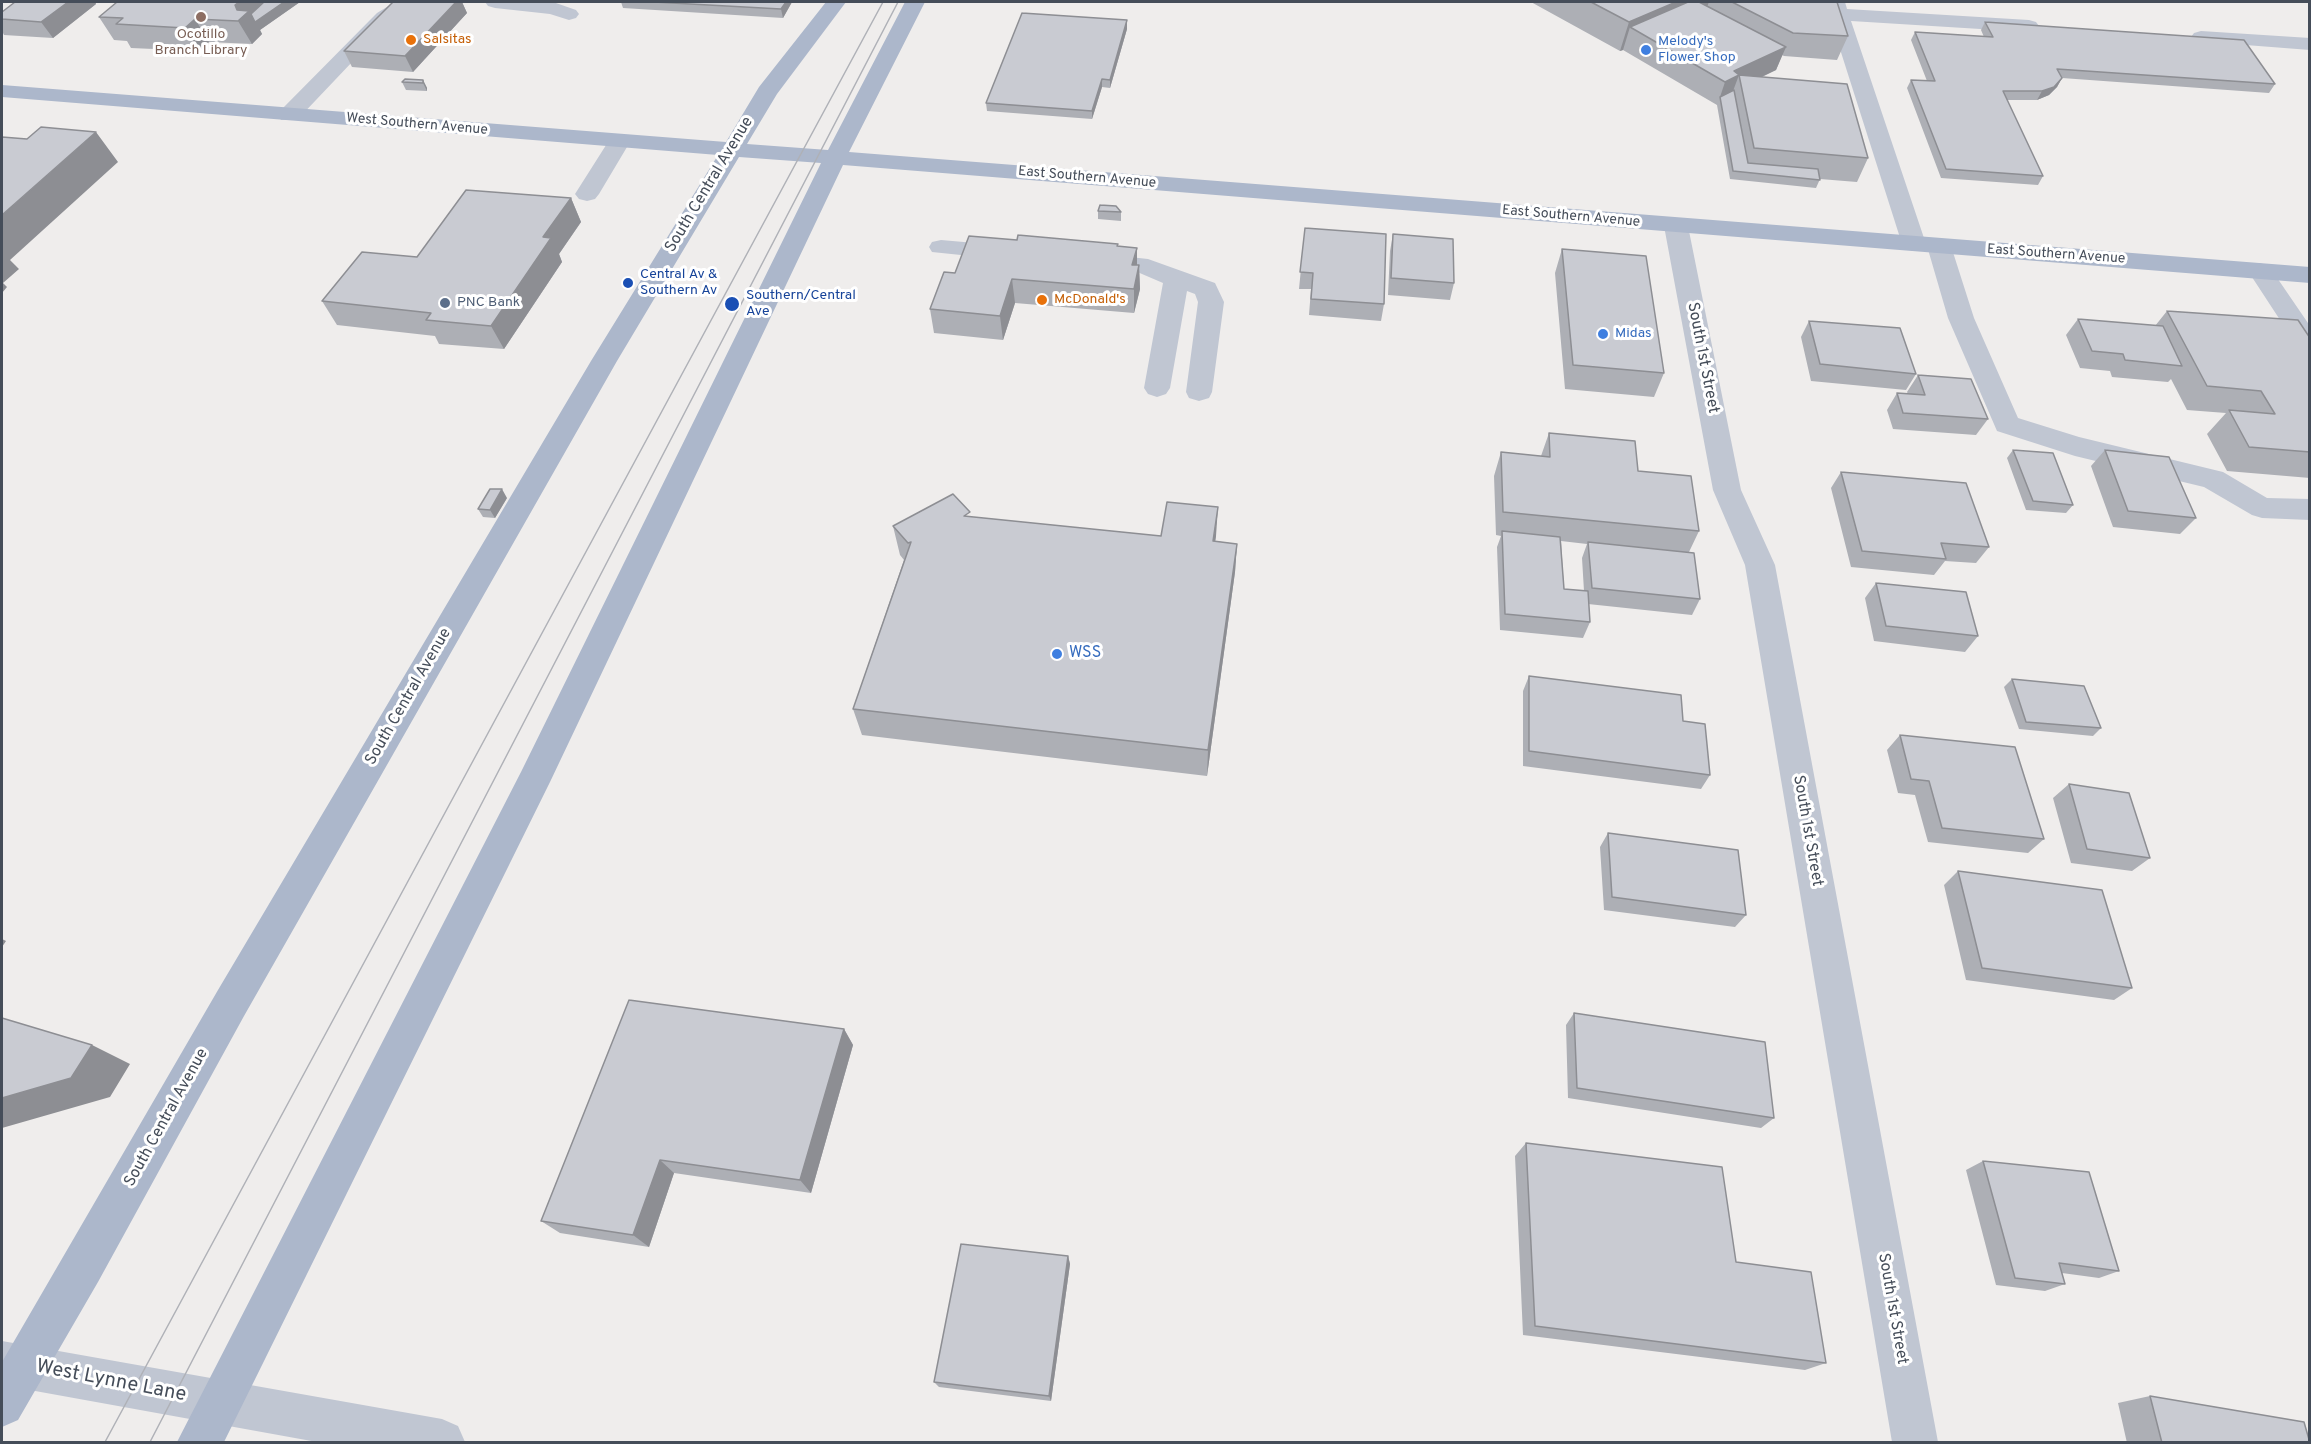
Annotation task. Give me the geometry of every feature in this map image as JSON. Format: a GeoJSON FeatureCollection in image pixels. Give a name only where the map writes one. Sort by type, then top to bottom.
{"type":"FeatureCollection","features":[{"type":"Feature","properties":{"kind":"main road","name":"South Central Avenue"},"geometry":{"type":"LineString","coordinates":[[2,1404],[13,1364],[89,1256],[231,1003],[729,151],[767,92],[836,2]]}},
{"type":"Feature","properties":{"kind":"main road"},"geometry":{"type":"LineString","coordinates":[[200,1443],[533,782],[834,159],[915,2]]}},
{"type":"Feature","properties":{"kind":"main road","name":"West Southern Avenue"},"geometry":{"type":"LineString","coordinates":[[2,91],[834,159]]}},
{"type":"Feature","properties":{"kind":"main road","name":"East Southern Avenue"},"geometry":{"type":"LineString","coordinates":[[834,159],[2310,275]]}},
{"type":"Feature","properties":{"kind":"street"},"geometry":{"type":"LineString","coordinates":[[289,115],[384,17],[408,2]]}},
{"type":"Feature","properties":{"kind":"street"},"geometry":{"type":"LineString","coordinates":[[495,2],[553,8],[569,14]]}},
{"type":"Feature","properties":{"kind":"street"},"geometry":{"type":"LineString","coordinates":[[2050,27],[1837,8],[1926,245],[2007,424],[2075,446],[2213,479],[2262,508],[2310,510]]}},
{"type":"Feature","properties":{"kind":"street"},"geometry":{"type":"LineString","coordinates":[[2180,36],[2310,44]]}},
{"type":"Feature","properties":{"kind":"street"},"geometry":{"type":"LineString","coordinates":[[587,194],[619,142]]}},
{"type":"Feature","properties":{"kind":"street","name":"South 1st Street"},"geometry":{"type":"LineString","coordinates":[[1676,226],[1726,490],[1760,565],[1916,1443]]}},
{"type":"Feature","properties":{"kind":"street"},"geometry":{"type":"LineString","coordinates":[[941,247],[1036,255]]}},
{"type":"Feature","properties":{"kind":"street"},"geometry":{"type":"LineString","coordinates":[[1071,258],[1139,264],[1206,289],[1211,302],[1199,392]]}},
{"type":"Feature","properties":{"kind":"street"},"geometry":{"type":"LineString","coordinates":[[2260,271],[2310,346]]}},
{"type":"Feature","properties":{"kind":"street"},"geometry":{"type":"LineString","coordinates":[[1157,388],[1176,289],[1171,276]]}},
{"type":"Feature","properties":{"kind":"street","name":"West Lynne Lane"},"geometry":{"type":"LineString","coordinates":[[13,1364],[442,1443]]}},
{"type":"Feature","properties":{"kind":"building"},"geometry":{"type":"Polygon","coordinates":[[[15,2],[68,2],[41,22],[2,19],[2,12],[15,2]]]}},
{"type":"Feature","properties":{"kind":"building"},"geometry":{"type":"Polygon","coordinates":[[[117,2],[239,2],[235,5],[237,10],[249,11],[238,21],[195,19],[185,28],[116,24],[123,18],[99,17],[117,2]]]}},
{"type":"Feature","properties":{"kind":"building"},"geometry":{"type":"Polygon","coordinates":[[[264,2],[284,2],[255,22],[251,14],[264,2]]]}},
{"type":"Feature","properties":{"kind":"building"},"geometry":{"type":"Polygon","coordinates":[[[393,2],[456,2],[405,56],[344,51],[393,2]]]}},
{"type":"Feature","properties":{"kind":"building"},"geometry":{"type":"Polygon","coordinates":[[[654,2],[786,2],[781,9],[654,2]]]}},
{"type":"Feature","properties":{"kind":"building"},"geometry":{"type":"Polygon","coordinates":[[[1591,2],[1676,2],[1629,22],[1591,2]]]}},
{"type":"Feature","properties":{"kind":"building"},"geometry":{"type":"Polygon","coordinates":[[[1688,2],[1699,2],[1786,47],[1734,71],[1739,75],[1725,82],[1630,27],[1688,2]]]}},
{"type":"Feature","properties":{"kind":"building"},"geometry":{"type":"Polygon","coordinates":[[[1732,2],[1837,2],[1848,36],[1793,33],[1732,2]]]}},
{"type":"Feature","properties":{"kind":"building"},"geometry":{"type":"Polygon","coordinates":[[[1022,13],[1127,20],[1110,80],[1102,79],[1092,111],[986,103],[1022,13]]]}},
{"type":"Feature","properties":{"kind":"building"},"geometry":{"type":"Polygon","coordinates":[[[1985,22],[2244,40],[2275,84],[2057,69],[2062,78],[2054,87],[2042,91],[2003,91],[2043,176],[1946,169],[1911,80],[1935,81],[1915,32],[1993,37],[1985,22]]]}},
{"type":"Feature","properties":{"kind":"building"},"geometry":{"type":"Polygon","coordinates":[[[1739,75],[1847,84],[1868,158],[1754,148],[1739,75]]]}},
{"type":"Feature","properties":{"kind":"building"},"geometry":{"type":"Polygon","coordinates":[[[405,79],[423,80],[423,83],[402,82],[405,79]]]}},
{"type":"Feature","properties":{"kind":"building"},"geometry":{"type":"Polygon","coordinates":[[[1734,90],[1748,163],[1818,169],[1820,180],[1733,171],[1720,97],[1734,90]]]}},
{"type":"Feature","properties":{"kind":"building"},"geometry":{"type":"Polygon","coordinates":[[[41,127],[96,132],[2,215],[2,137],[27,139],[41,127]]]}},
{"type":"Feature","properties":{"kind":"building","name":"PNC Bank"},"geometry":{"type":"Polygon","coordinates":[[[466,190],[571,198],[543,237],[551,238],[491,326],[426,320],[431,313],[322,301],[362,252],[417,257],[466,190]]]}},
{"type":"Feature","properties":{"kind":"building"},"geometry":{"type":"Polygon","coordinates":[[[1100,205],[1116,206],[1121,212],[1098,211],[1100,205]]]}},
{"type":"Feature","properties":{"kind":"building"},"geometry":{"type":"Polygon","coordinates":[[[1305,228],[1386,234],[1384,304],[1311,299],[1313,273],[1300,272],[1305,228]]]}},
{"type":"Feature","properties":{"kind":"building"},"geometry":{"type":"Polygon","coordinates":[[[1393,234],[1453,239],[1454,283],[1391,278],[1393,234]]]}},
{"type":"Feature","properties":{"kind":"building"},"geometry":{"type":"Polygon","coordinates":[[[1018,235],[1118,244],[1117,246],[1137,248],[1132,265],[1139,265],[1134,289],[1012,279],[1000,316],[930,309],[944,272],[955,273],[969,236],[1017,240],[1018,235]]]}},
{"type":"Feature","properties":{"kind":"building","name":"Midas"},"geometry":{"type":"Polygon","coordinates":[[[1562,249],[1646,256],[1664,373],[1573,365],[1562,249]]]}},
{"type":"Feature","properties":{"kind":"building"},"geometry":{"type":"Polygon","coordinates":[[[2167,311],[2298,320],[2310,338],[2310,452],[2249,447],[2229,410],[2275,414],[2261,391],[2207,386],[2167,311]]]}},
{"type":"Feature","properties":{"kind":"building"},"geometry":{"type":"Polygon","coordinates":[[[2078,319],[2163,326],[2182,366],[2125,360],[2123,354],[2092,351],[2078,319]]]}},
{"type":"Feature","properties":{"kind":"building"},"geometry":{"type":"Polygon","coordinates":[[[1809,321],[1900,328],[1916,374],[1820,364],[1809,321]]]}},
{"type":"Feature","properties":{"kind":"building"},"geometry":{"type":"Polygon","coordinates":[[[1918,375],[1971,379],[1988,419],[1903,413],[1897,393],[1925,395],[1918,375]]]}},
{"type":"Feature","properties":{"kind":"building"},"geometry":{"type":"Polygon","coordinates":[[[1549,433],[1635,441],[1638,471],[1691,476],[1699,531],[1503,512],[1501,452],[1550,457],[1549,433]]]}},
{"type":"Feature","properties":{"kind":"building"},"geometry":{"type":"Polygon","coordinates":[[[2013,450],[2053,453],[2073,505],[2033,501],[2013,450]]]}},
{"type":"Feature","properties":{"kind":"building"},"geometry":{"type":"Polygon","coordinates":[[[2105,450],[2169,457],[2196,518],[2128,511],[2105,450]]]}},
{"type":"Feature","properties":{"kind":"building"},"geometry":{"type":"Polygon","coordinates":[[[1841,472],[1966,483],[1989,547],[1941,543],[1946,559],[1862,551],[1841,472]]]}},
{"type":"Feature","properties":{"kind":"building"},"geometry":{"type":"Polygon","coordinates":[[[490,489],[502,489],[490,510],[478,509],[490,489]]]}},
{"type":"Feature","properties":{"kind":"building","name":"WSS"},"geometry":{"type":"Polygon","coordinates":[[[953,494],[970,512],[964,516],[1161,536],[1167,502],[1218,507],[1213,541],[1237,544],[1208,750],[853,709],[911,542],[908,543],[893,526],[953,494]]]}},
{"type":"Feature","properties":{"kind":"building"},"geometry":{"type":"Polygon","coordinates":[[[1502,531],[1560,537],[1564,589],[1588,591],[1590,622],[1505,614],[1502,531]]]}},
{"type":"Feature","properties":{"kind":"building"},"geometry":{"type":"Polygon","coordinates":[[[1588,542],[1694,553],[1700,599],[1592,588],[1588,542]]]}},
{"type":"Feature","properties":{"kind":"building"},"geometry":{"type":"Polygon","coordinates":[[[1876,583],[1966,592],[1978,636],[1886,626],[1876,583]]]}},
{"type":"Feature","properties":{"kind":"building"},"geometry":{"type":"Polygon","coordinates":[[[1529,676],[1681,695],[1683,721],[1705,724],[1710,775],[1529,751],[1529,676]]]}},
{"type":"Feature","properties":{"kind":"building"},"geometry":{"type":"Polygon","coordinates":[[[2012,679],[2084,686],[2101,728],[2026,722],[2012,679]]]}},
{"type":"Feature","properties":{"kind":"building"},"geometry":{"type":"Polygon","coordinates":[[[1900,735],[2015,747],[2044,839],[1942,828],[1929,781],[1911,779],[1900,735]]]}},
{"type":"Feature","properties":{"kind":"building"},"geometry":{"type":"Polygon","coordinates":[[[2069,784],[2129,793],[2150,858],[2087,849],[2069,784]]]}},
{"type":"Feature","properties":{"kind":"building"},"geometry":{"type":"Polygon","coordinates":[[[1608,833],[1738,850],[1746,915],[1612,897],[1608,833]]]}},
{"type":"Feature","properties":{"kind":"building"},"geometry":{"type":"Polygon","coordinates":[[[1958,871],[2102,890],[2132,988],[1982,968],[1958,871]]]}},
{"type":"Feature","properties":{"kind":"building"},"geometry":{"type":"Polygon","coordinates":[[[629,1000],[844,1029],[800,1180],[660,1160],[633,1235],[541,1221],[629,1000]]]}},
{"type":"Feature","properties":{"kind":"building"},"geometry":{"type":"Polygon","coordinates":[[[1574,1013],[1765,1042],[1774,1118],[1577,1088],[1574,1013]]]}},
{"type":"Feature","properties":{"kind":"building"},"geometry":{"type":"Polygon","coordinates":[[[2,1018],[92,1045],[71,1078],[2,1098],[2,1018]]]}},
{"type":"Feature","properties":{"kind":"building"},"geometry":{"type":"Polygon","coordinates":[[[1526,1143],[1722,1167],[1736,1262],[1811,1272],[1826,1363],[1535,1326],[1526,1143]]]}},
{"type":"Feature","properties":{"kind":"building"},"geometry":{"type":"Polygon","coordinates":[[[1983,1161],[2089,1172],[2119,1271],[2059,1263],[2065,1284],[2015,1278],[1983,1161]]]}},
{"type":"Feature","properties":{"kind":"building"},"geometry":{"type":"Polygon","coordinates":[[[961,1244],[1068,1256],[1049,1396],[934,1382],[961,1244]]]}},
{"type":"Feature","properties":{"kind":"building"},"geometry":{"type":"Polygon","coordinates":[[[2150,1396],[2304,1422],[2310,1443],[2162,1443],[2150,1396]]]}},
{"type":"Feature","properties":{"kind":"tram line"},"geometry":{"type":"LineString","coordinates":[[105,1442],[883,2]]}},
{"type":"Feature","properties":{"kind":"tram line"},"geometry":{"type":"LineString","coordinates":[[150,1442],[898,2]]}},
{"type":"Feature","properties":{"kind":"place","name":"Ocotillo Branch Library"},"geometry":{"type":"Point","coordinates":[201,17]}},
{"type":"Feature","properties":{"kind":"place","name":"Salsitas"},"geometry":{"type":"Point","coordinates":[411,40]}},
{"type":"Feature","properties":{"kind":"place","name":"Melody's Flower Shop"},"geometry":{"type":"Point","coordinates":[1646,50]}},
{"type":"Feature","properties":{"kind":"place","name":"Central Av & Southern Av"},"geometry":{"type":"Point","coordinates":[628,283]}},
{"type":"Feature","properties":{"kind":"place","name":"McDonald's"},"geometry":{"type":"Point","coordinates":[1042,300]}},
{"type":"Feature","properties":{"kind":"place","name":"PNC Bank"},"geometry":{"type":"Point","coordinates":[445,303]}},
{"type":"Feature","properties":{"kind":"place","name":"Southern/Central Ave"},"geometry":{"type":"Point","coordinates":[732,304]}},
{"type":"Feature","properties":{"kind":"place","name":"Midas"},"geometry":{"type":"Point","coordinates":[1603,334]}},
{"type":"Feature","properties":{"kind":"place","name":"WSS"},"geometry":{"type":"Point","coordinates":[1057,654]}}]}
